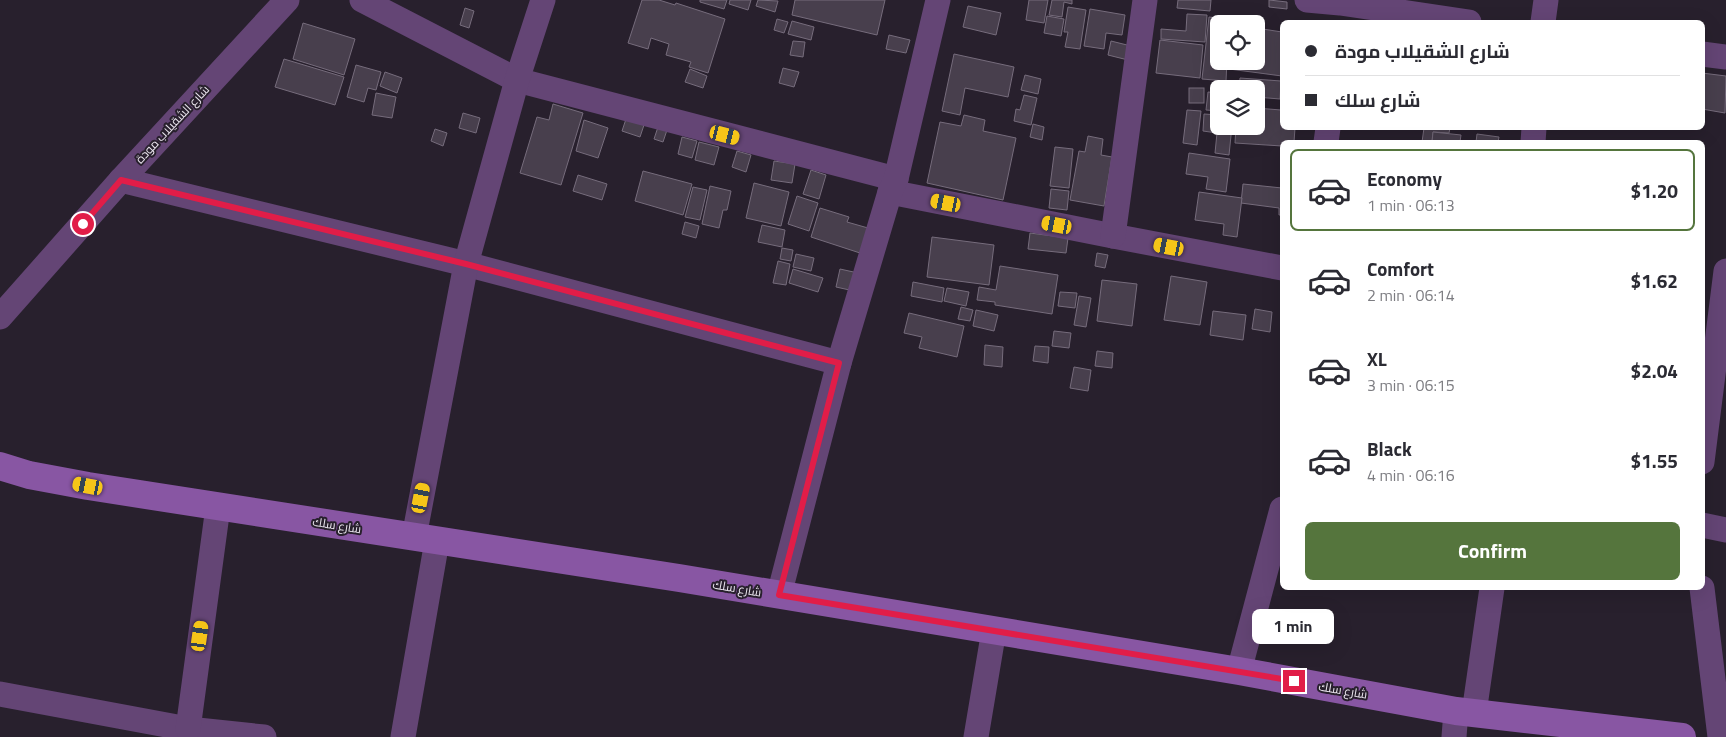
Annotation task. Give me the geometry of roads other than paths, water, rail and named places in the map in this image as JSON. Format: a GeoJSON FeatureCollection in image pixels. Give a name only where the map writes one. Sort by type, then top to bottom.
{"type":"FeatureCollection","features":[{"type":"Feature","properties":{"kind":"street","name":"شارع الشقيلاب مودة"},"geometry":{"type":"LineString","coordinates":[[0,317],[121,180],[287,0]]}},
{"type":"Feature","properties":{"kind":"street"},"geometry":{"type":"LineString","coordinates":[[362,0],[517,80],[893,186],[1113,236],[1280,268]]}},
{"type":"Feature","properties":{"kind":"street"},"geometry":{"type":"LineString","coordinates":[[403,737],[425,539],[466,264],[517,80],[543,0]]}},
{"type":"Feature","properties":{"kind":"street"},"geometry":{"type":"LineString","coordinates":[[779,595],[839,363],[893,186],[938,0]]}},
{"type":"Feature","properties":{"kind":"street"},"geometry":{"type":"LineString","coordinates":[[1113,236],[1145,0]]}},
{"type":"Feature","properties":{"kind":"street"},"geometry":{"type":"LineString","coordinates":[[1307,0],[1339,8],[1450,20]]}},
{"type":"Feature","properties":{"kind":"street"},"geometry":{"type":"LineString","coordinates":[[1543,20],[1546,0]]}},
{"type":"Feature","properties":{"kind":"street"},"geometry":{"type":"LineString","coordinates":[[1705,54],[1726,57]]}},
{"type":"Feature","properties":{"kind":"street"},"geometry":{"type":"LineString","coordinates":[[121,180],[466,264],[839,363]]}},
{"type":"Feature","properties":{"kind":"street"},"geometry":{"type":"LineString","coordinates":[[1705,438],[1726,271]]}},
{"type":"Feature","properties":{"kind":"street","name":"شارع سلك"},"geometry":{"type":"LineString","coordinates":[[0,466],[29,475],[88,486],[779,595],[1239,671],[1461,720],[1682,737]]}},
{"type":"Feature","properties":{"kind":"street"},"geometry":{"type":"LineString","coordinates":[[188,729],[218,507]]}},
{"type":"Feature","properties":{"kind":"street"},"geometry":{"type":"LineString","coordinates":[[1239,671],[1280,517]]}},
{"type":"Feature","properties":{"kind":"street"},"geometry":{"type":"LineString","coordinates":[[1705,526],[1726,530]]}},
{"type":"Feature","properties":{"kind":"street"},"geometry":{"type":"LineString","coordinates":[[1461,720],[1492,590]]}},
{"type":"Feature","properties":{"kind":"street"},"geometry":{"type":"LineString","coordinates":[[1702,590],[1720,737]]}},
{"type":"Feature","properties":{"kind":"street"},"geometry":{"type":"LineString","coordinates":[[976,737],[994,630]]}},
{"type":"Feature","properties":{"kind":"street"},"geometry":{"type":"LineString","coordinates":[[0,694],[188,729],[264,737]]}}]}
